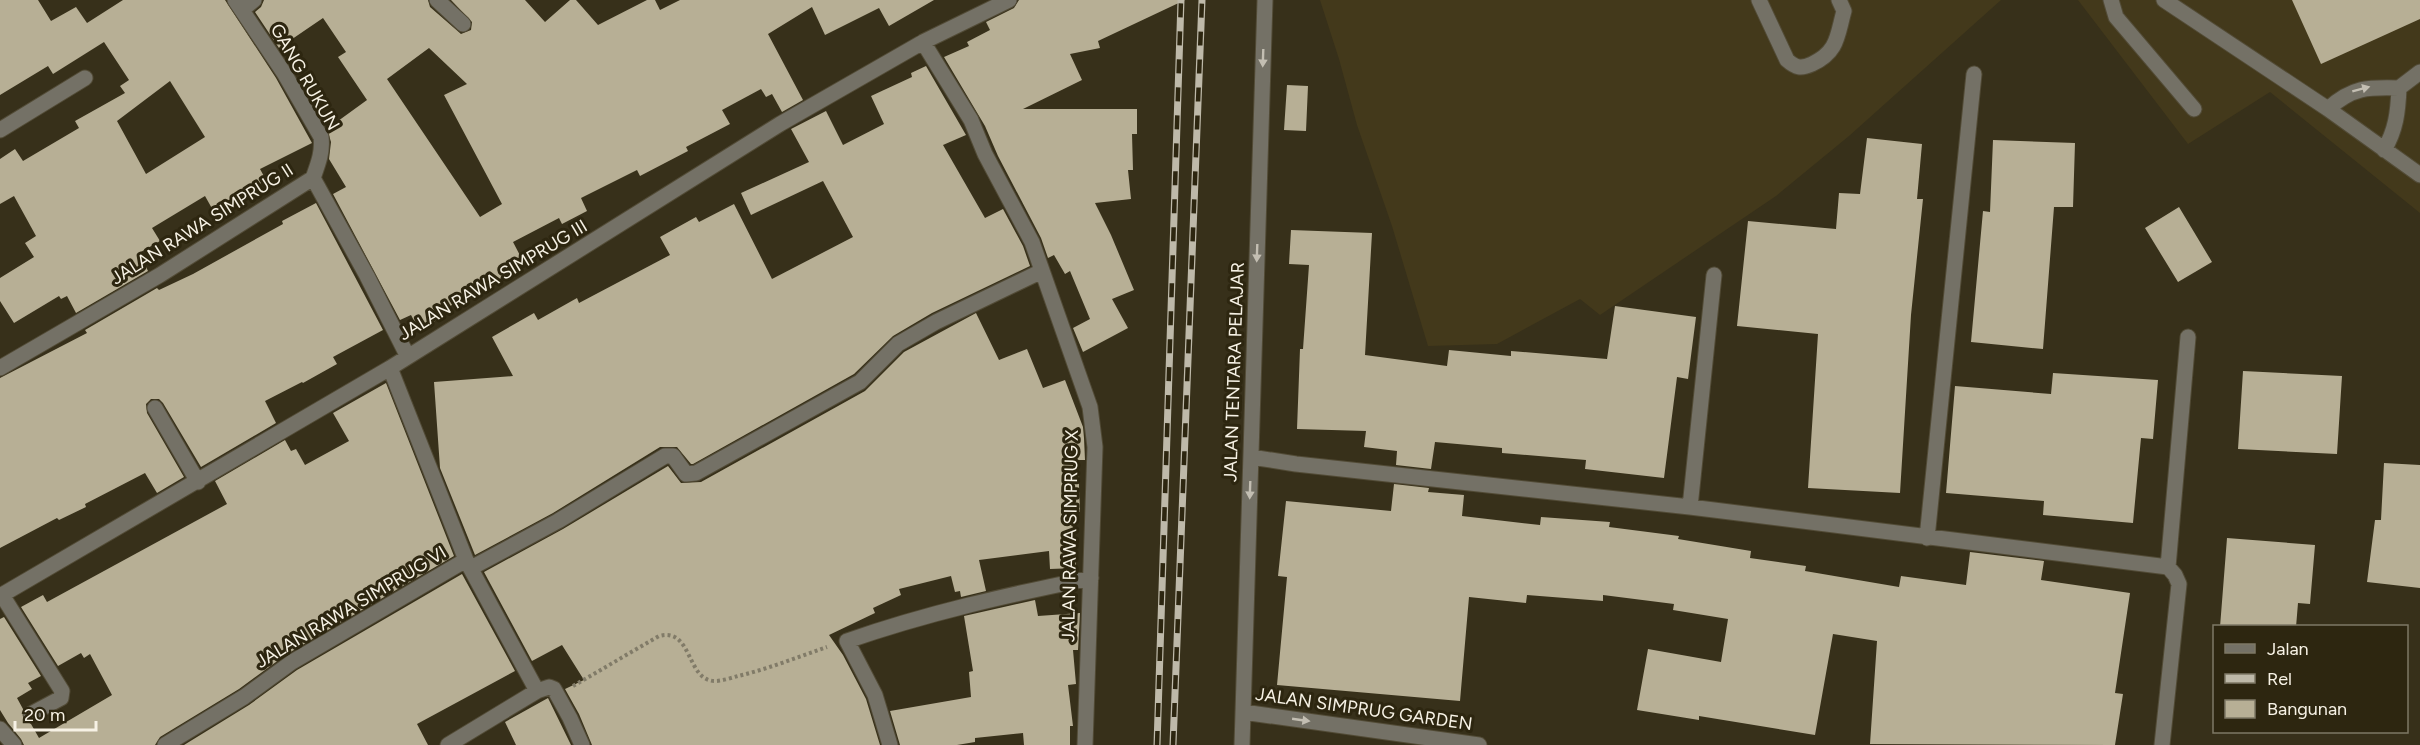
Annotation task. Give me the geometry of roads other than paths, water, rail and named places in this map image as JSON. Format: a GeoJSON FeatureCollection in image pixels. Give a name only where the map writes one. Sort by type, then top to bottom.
{"type":"FeatureCollection","features":[{"type":"Feature","properties":{"kind":"street"},"geometry":{"type":"LineString","coordinates":[[436,0],[463,24]]}},
{"type":"Feature","properties":{"kind":"street","name":"JALAN RAWA SIMPRUG III"},"geometry":{"type":"LineString","coordinates":[[1,596],[390,368],[407,355],[780,124],[923,42],[1009,0]]}},
{"type":"Feature","properties":{"kind":"street","name":"JALAN TENTARA PELAJAR"},"geometry":{"type":"LineString","coordinates":[[1242,745],[1265,0]]}},
{"type":"Feature","properties":{"kind":"street"},"geometry":{"type":"LineString","coordinates":[[1759,0],[1787,60],[1794,66],[1803,68],[1827,57],[1834,46],[1844,11],[1839,0]]}},
{"type":"Feature","properties":{"kind":"street"},"geometry":{"type":"LineString","coordinates":[[2111,0],[2116,17],[2194,109]]}},
{"type":"Feature","properties":{"kind":"street"},"geometry":{"type":"LineString","coordinates":[[2164,0],[2328,109],[2420,175]]}},
{"type":"Feature","properties":{"kind":"street","name":"GANG RUKUN"},"geometry":{"type":"LineString","coordinates":[[244,3],[321,137],[320,159],[313,178]]}},
{"type":"Feature","properties":{"kind":"street","name":"JALAN RAWA SIMPRUG X"},"geometry":{"type":"LineString","coordinates":[[923,42],[971,120],[985,154],[1032,243],[1090,407],[1095,447],[1085,745]]}},
{"type":"Feature","properties":{"kind":"street"},"geometry":{"type":"LineString","coordinates":[[2328,109],[2350,92],[2369,87],[2399,88],[2420,72]]}},
{"type":"Feature","properties":{"kind":"street"},"geometry":{"type":"LineString","coordinates":[[1927,538],[1974,74]]}},
{"type":"Feature","properties":{"kind":"street"},"geometry":{"type":"LineString","coordinates":[[0,130],[85,78]]}},
{"type":"Feature","properties":{"kind":"street"},"geometry":{"type":"LineString","coordinates":[[2384,150],[2392,138],[2397,121],[2399,88]]}},
{"type":"Feature","properties":{"kind":"street","name":"JALAN RAWA SIMPRUG II"},"geometry":{"type":"LineString","coordinates":[[0,368],[160,275],[313,178],[407,355]]}},
{"type":"Feature","properties":{"kind":"street","name":"JALAN RAWA SIMPRUG VI"},"geometry":{"type":"LineString","coordinates":[[165,745],[244,698],[292,662],[469,564],[558,521],[665,456],[673,456],[686,474],[696,472],[860,382],[898,344],[936,322],[1042,271]]}},
{"type":"Feature","properties":{"kind":"street"},"geometry":{"type":"LineString","coordinates":[[1690,507],[1714,275]]}},
{"type":"Feature","properties":{"kind":"street"},"geometry":{"type":"LineString","coordinates":[[2168,567],[2188,337]]}},
{"type":"Feature","properties":{"kind":"street"},"geometry":{"type":"LineString","coordinates":[[390,368],[469,564],[537,692]]}},
{"type":"Feature","properties":{"kind":"street"},"geometry":{"type":"LineString","coordinates":[[155,408],[198,482]]}},
{"type":"Feature","properties":{"kind":"street"},"geometry":{"type":"LineString","coordinates":[[1251,457],[1296,464],[1690,507],[2168,567],[2175,574],[2179,584],[2162,745]]}},
{"type":"Feature","properties":{"kind":"street"},"geometry":{"type":"LineString","coordinates":[[890,745],[874,695],[847,641],[893,625],[999,596],[1091,578]]}},
{"type":"Feature","properties":{"kind":"street"},"geometry":{"type":"LineString","coordinates":[[1,596],[62,692],[61,698],[31,714]]}},
{"type":"Feature","properties":{"kind":"street"},"geometry":{"type":"LineString","coordinates":[[448,745],[549,687],[557,695],[582,745]]}},
{"type":"Feature","properties":{"kind":"street","name":"JALAN SIMPRUG GARDEN"},"geometry":{"type":"LineString","coordinates":[[1243,712],[1479,745]]}},
{"type":"Feature","properties":{"kind":"street"},"geometry":{"type":"LineString","coordinates":[[0,729],[14,745]]}},
{"type":"Feature","properties":{"kind":"railway"},"geometry":{"type":"LineString","coordinates":[[1157,745],[1181,0]]}},
{"type":"Feature","properties":{"kind":"railway"},"geometry":{"type":"LineString","coordinates":[[1173,745],[1202,0]]}}]}
